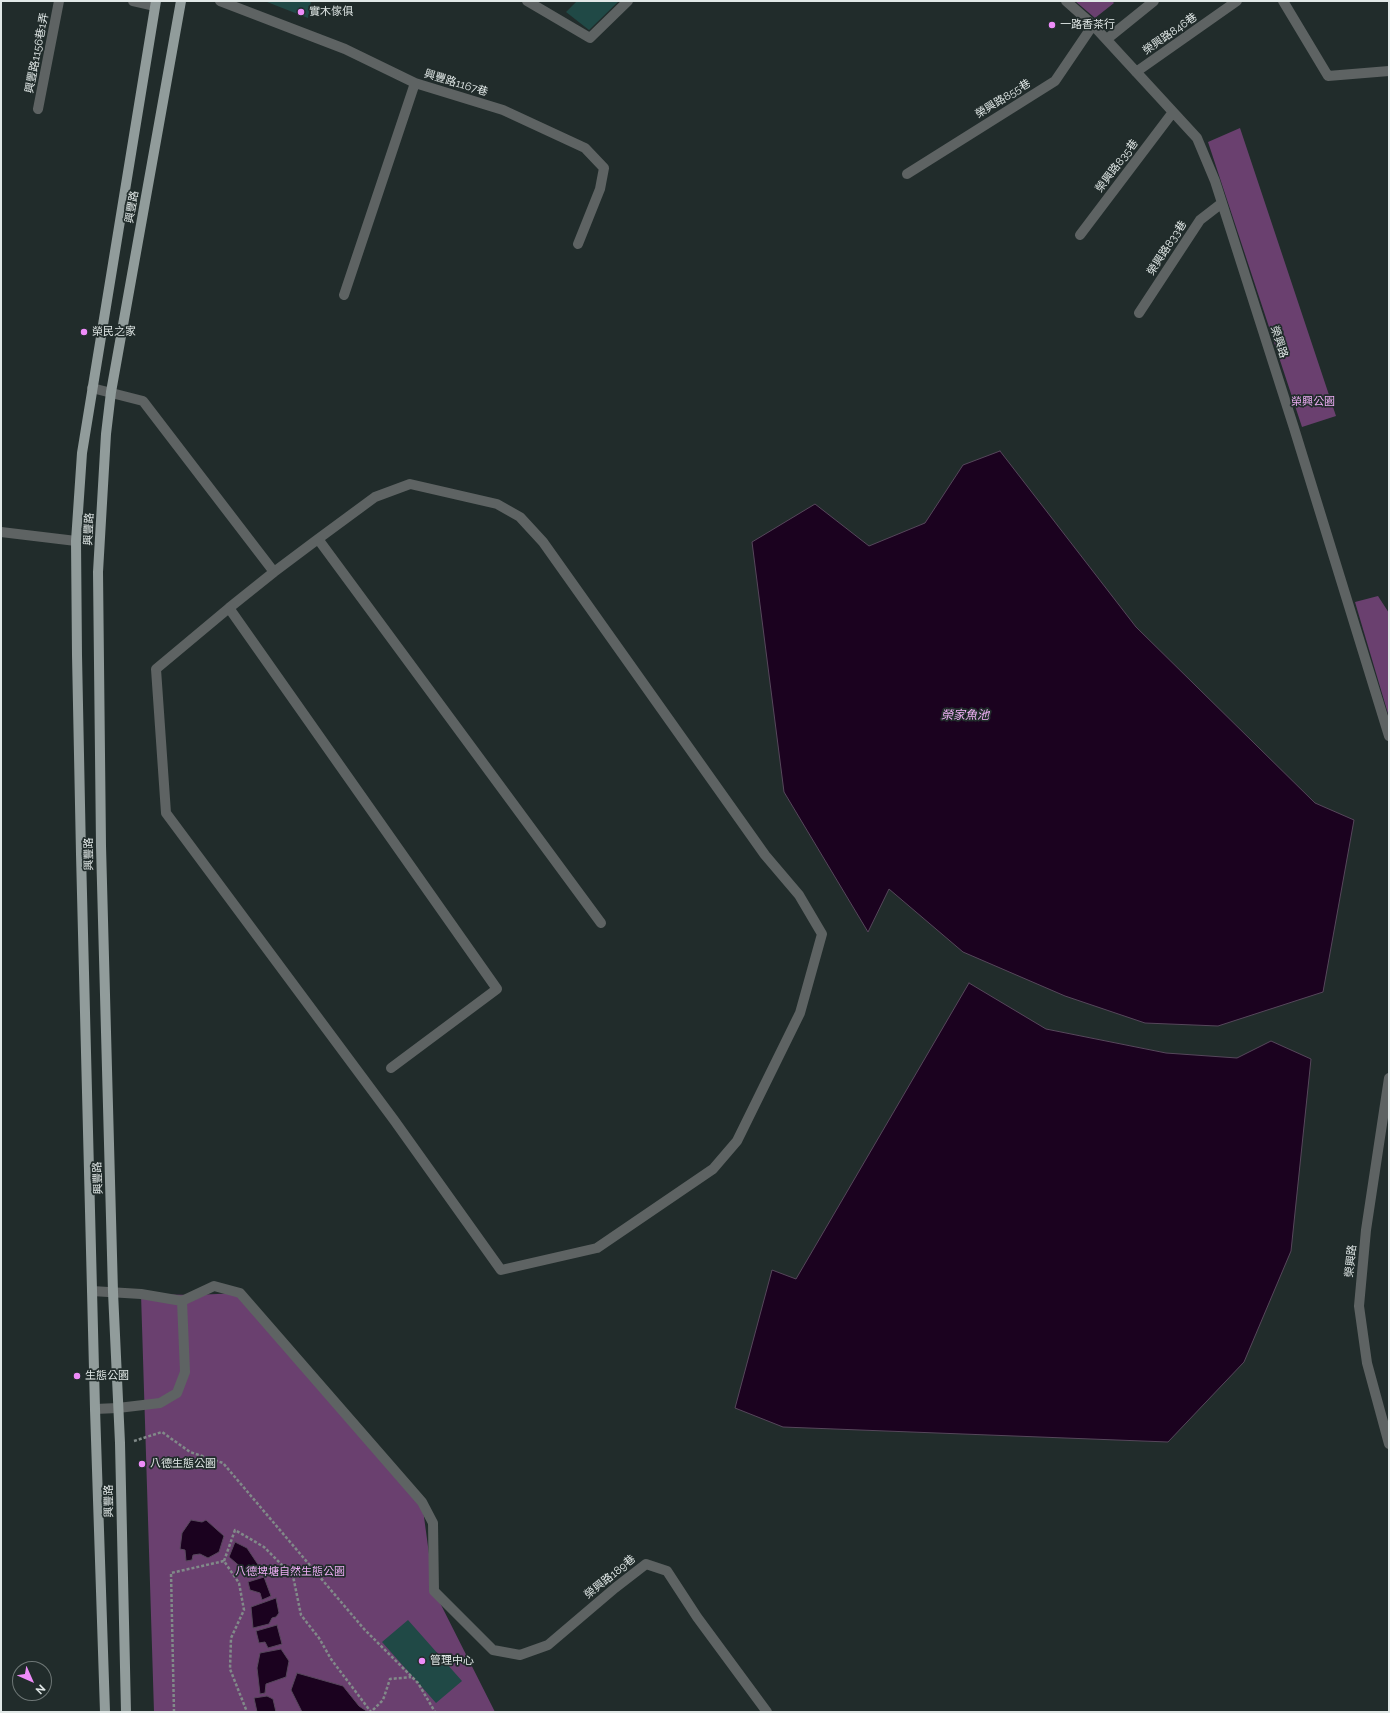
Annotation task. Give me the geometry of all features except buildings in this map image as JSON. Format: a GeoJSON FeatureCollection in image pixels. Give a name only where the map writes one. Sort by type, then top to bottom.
{"type":"FeatureCollection","features":[{"type":"Feature","properties":{"kind":"main road","name":"興豐路"},"geometry":{"type":"LineString","coordinates":[[126,1712],[101,846],[98,580],[106,434],[111,392],[181,1]]}},
{"type":"Feature","properties":{"kind":"main road","name":"興豐路"},"geometry":{"type":"LineString","coordinates":[[105,1712],[92,1291],[78,703],[76,541],[82,453],[156,3]]}},
{"type":"Feature","properties":{"kind":"street","name":"興豐路1156巷1弄"},"geometry":{"type":"LineString","coordinates":[[38,109],[59,1]]}},
{"type":"Feature","properties":{"kind":"street"},"geometry":{"type":"LineString","coordinates":[[133,1],[156,3]]}},
{"type":"Feature","properties":{"kind":"street","name":"興豐路1167巷"},"geometry":{"type":"LineString","coordinates":[[220,1],[345,49],[415,83],[503,110],[585,148],[604,168],[600,189],[578,244]]}},
{"type":"Feature","properties":{"kind":"street"},"geometry":{"type":"LineString","coordinates":[[527,1],[590,38],[628,1]]}},
{"type":"Feature","properties":{"kind":"street","name":"榮興路"},"geometry":{"type":"LineString","coordinates":[[1066,1],[1107,39],[1197,138],[1215,181],[1389,736]]}},
{"type":"Feature","properties":{"kind":"street"},"geometry":{"type":"LineString","coordinates":[[1107,39],[1154,1]]}},
{"type":"Feature","properties":{"kind":"street","name":"榮興路846巷"},"geometry":{"type":"LineString","coordinates":[[1136,72],[1237,1]]}},
{"type":"Feature","properties":{"kind":"street"},"geometry":{"type":"LineString","coordinates":[[1283,1],[1328,76],[1389,72]]}},
{"type":"Feature","properties":{"kind":"street","name":"榮興路855巷"},"geometry":{"type":"LineString","coordinates":[[907,174],[1055,81],[1093,25]]}},
{"type":"Feature","properties":{"kind":"street"},"geometry":{"type":"LineString","coordinates":[[344,295],[415,83]]}},
{"type":"Feature","properties":{"kind":"street","name":"榮興路835巷"},"geometry":{"type":"LineString","coordinates":[[1080,235],[1173,112]]}},
{"type":"Feature","properties":{"kind":"street","name":"榮興路833巷"},"geometry":{"type":"LineString","coordinates":[[1140,313],[1200,220],[1222,203]]}},
{"type":"Feature","properties":{"kind":"street"},"geometry":{"type":"LineString","coordinates":[[92,388],[143,400],[274,572]]}},
{"type":"Feature","properties":{"kind":"street"},"geometry":{"type":"LineString","coordinates":[[410,484],[497,504],[520,517],[544,542],[765,855],[799,895],[822,934],[800,1013],[737,1141],[712,1169],[597,1248],[501,1270],[394,1120],[166,813],[156,669],[228,608],[274,572],[375,497],[410,484]]}},
{"type":"Feature","properties":{"kind":"street"},"geometry":{"type":"LineString","coordinates":[[1,532],[76,541]]}},
{"type":"Feature","properties":{"kind":"street"},"geometry":{"type":"LineString","coordinates":[[318,539],[601,923]]}},
{"type":"Feature","properties":{"kind":"street"},"geometry":{"type":"LineString","coordinates":[[228,608],[497,989],[391,1068]]}},
{"type":"Feature","properties":{"kind":"street","name":"榮興路"},"geometry":{"type":"LineString","coordinates":[[1389,1078],[1366,1230],[1359,1306],[1367,1363],[1389,1444]]}},
{"type":"Feature","properties":{"kind":"street","name":"榮興路189巷"},"geometry":{"type":"LineString","coordinates":[[182,1301],[214,1286],[240,1293],[422,1502],[433,1523],[434,1591],[494,1650],[520,1655],[548,1645],[615,1588],[646,1564],[668,1571],[697,1617],[767,1712]]}},
{"type":"Feature","properties":{"kind":"street"},"geometry":{"type":"LineString","coordinates":[[92,1291],[113,1292],[182,1301],[185,1372],[177,1393],[160,1403],[95,1409]]}},
{"type":"Feature","properties":{"kind":"path"},"geometry":{"type":"LineString","coordinates":[[132,1442],[162,1432],[190,1452],[223,1463],[364,1629],[418,1683],[435,1712]]}},
{"type":"Feature","properties":{"kind":"path"},"geometry":{"type":"LineString","coordinates":[[224,1561],[235,1530],[264,1546],[293,1576],[301,1615],[319,1638],[331,1659],[371,1712],[383,1700],[390,1679],[412,1677]]}},
{"type":"Feature","properties":{"kind":"path"},"geometry":{"type":"LineString","coordinates":[[174,1712],[172,1573],[224,1561]]}},
{"type":"Feature","properties":{"kind":"path"},"geometry":{"type":"LineString","coordinates":[[224,1561],[238,1583],[244,1610],[231,1638],[230,1670],[247,1712]]}},
{"type":"Feature","properties":{"kind":"green space"},"geometry":{"type":"Polygon","coordinates":[[[1075,1],[1112,1],[1114,3],[1095,18],[1075,1]]]}},
{"type":"Feature","properties":{"kind":"green space","name":"榮興公園"},"geometry":{"type":"Polygon","coordinates":[[[1240,128],[1336,416],[1302,427],[1208,142],[1240,128]]]}},
{"type":"Feature","properties":{"kind":"green space"},"geometry":{"type":"Polygon","coordinates":[[[1378,596],[1389,613],[1389,717],[1355,602],[1378,596]]]}},
{"type":"Feature","properties":{"kind":"green space","name":"八德埤塘自然生態公園"},"geometry":{"type":"Polygon","coordinates":[[[240,1293],[422,1502],[434,1591],[495,1712],[154,1712],[141,1294],[194,1295],[240,1293]]]}},
{"type":"Feature","properties":{"kind":"water","name":"榮家魚池"},"geometry":{"type":"Polygon","coordinates":[[[1000,451],[1136,627],[1315,803],[1354,820],[1323,992],[1218,1026],[1145,1023],[1065,996],[963,952],[889,889],[868,932],[784,792],[752,542],[815,504],[869,546],[925,523],[963,465],[1000,451]]]}},
{"type":"Feature","properties":{"kind":"water"},"geometry":{"type":"Polygon","coordinates":[[[969,983],[1046,1029],[1166,1053],[1237,1058],[1271,1041],[1311,1059],[1291,1251],[1244,1362],[1168,1442],[783,1427],[735,1408],[772,1270],[796,1279],[969,983]]]}},
{"type":"Feature","properties":{"kind":"water"},"geometry":{"type":"Polygon","coordinates":[[[191,1520],[202,1522],[206,1520],[224,1536],[219,1552],[208,1558],[200,1554],[193,1555],[192,1560],[186,1561],[185,1550],[180,1549],[182,1533],[191,1520]]]}},
{"type":"Feature","properties":{"kind":"water"},"geometry":{"type":"Polygon","coordinates":[[[235,1542],[247,1548],[261,1569],[244,1577],[243,1569],[229,1557],[235,1542]]]}},
{"type":"Feature","properties":{"kind":"water"},"geometry":{"type":"Polygon","coordinates":[[[264,1577],[271,1596],[262,1600],[260,1593],[250,1590],[248,1582],[264,1577]]]}},
{"type":"Feature","properties":{"kind":"water"},"geometry":{"type":"Polygon","coordinates":[[[276,1598],[279,1613],[276,1617],[272,1618],[269,1624],[253,1628],[251,1607],[276,1598]]]}},
{"type":"Feature","properties":{"kind":"water"},"geometry":{"type":"Polygon","coordinates":[[[277,1625],[282,1644],[268,1648],[265,1642],[259,1643],[256,1631],[277,1625]]]}},
{"type":"Feature","properties":{"kind":"water"},"geometry":{"type":"Polygon","coordinates":[[[281,1649],[289,1661],[286,1677],[266,1684],[265,1693],[260,1694],[257,1668],[260,1653],[281,1649]]]}},
{"type":"Feature","properties":{"kind":"water"},"geometry":{"type":"Polygon","coordinates":[[[297,1673],[343,1686],[359,1706],[368,1712],[302,1712],[291,1690],[297,1673]]]}},
{"type":"Feature","properties":{"kind":"water"},"geometry":{"type":"Polygon","coordinates":[[[267,1696],[273,1699],[276,1712],[257,1712],[254,1698],[267,1696]]]}},
{"type":"Feature","properties":{"kind":"place","name":"實木傢俱"},"geometry":{"type":"Point","coordinates":[301,12]}},
{"type":"Feature","properties":{"kind":"place","name":"一路香茶行"},"geometry":{"type":"Point","coordinates":[1052,25]}},
{"type":"Feature","properties":{"kind":"place","name":"榮民之家"},"geometry":{"type":"Point","coordinates":[84,332]}},
{"type":"Feature","properties":{"kind":"place","name":"生態公園"},"geometry":{"type":"Point","coordinates":[77,1376]}},
{"type":"Feature","properties":{"kind":"place","name":"八德生態公園"},"geometry":{"type":"Point","coordinates":[142,1464]}},
{"type":"Feature","properties":{"kind":"place","name":"管理中心"},"geometry":{"type":"Point","coordinates":[422,1661]}}]}
